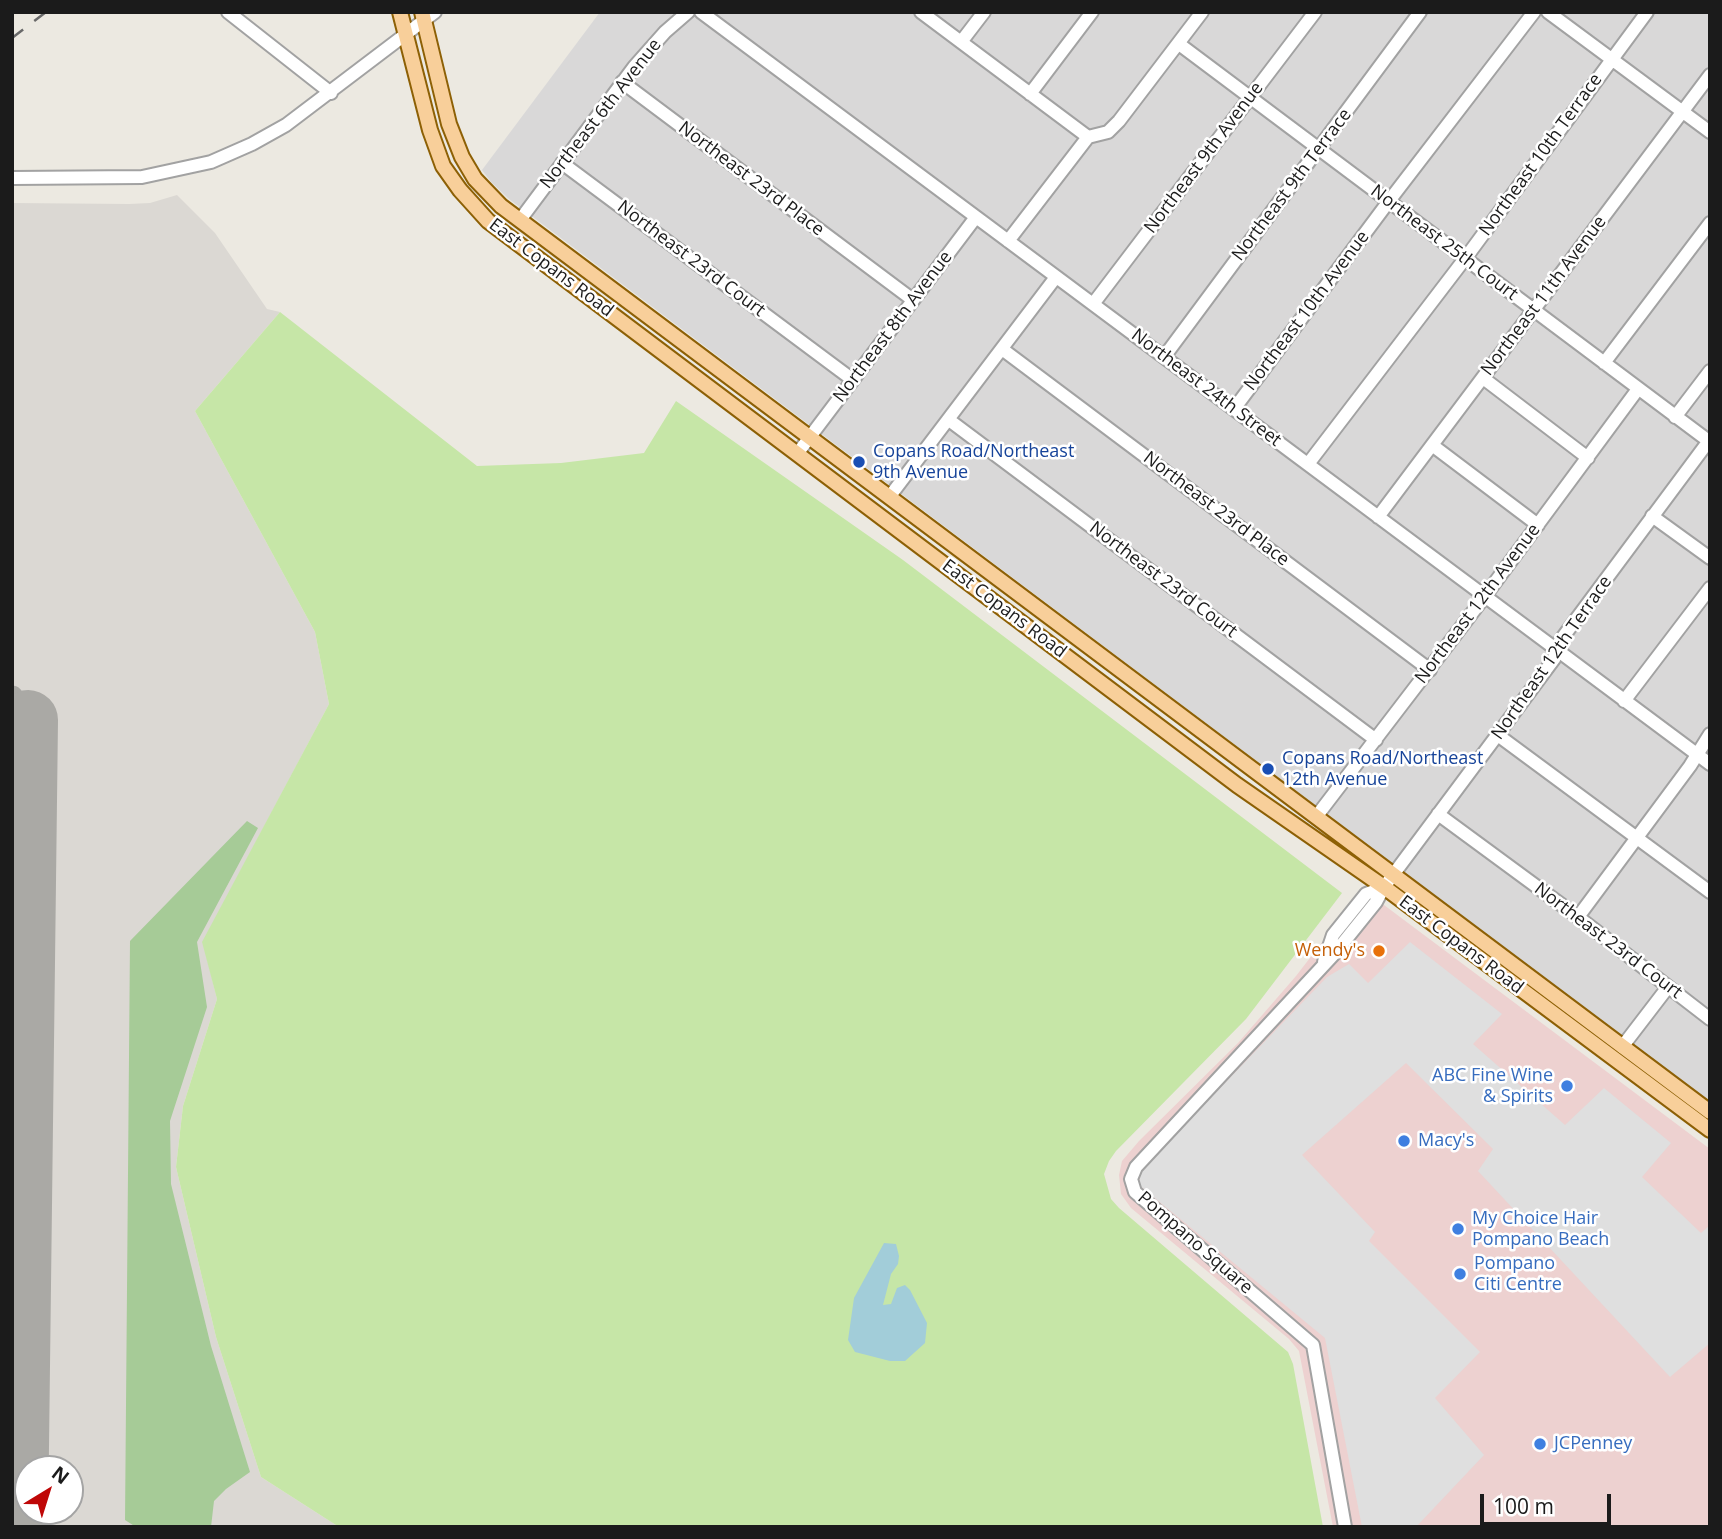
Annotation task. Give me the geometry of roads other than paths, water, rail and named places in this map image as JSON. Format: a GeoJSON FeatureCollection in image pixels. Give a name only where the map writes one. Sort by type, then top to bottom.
{"type":"FeatureCollection","features":[{"type":"Feature","properties":{"kind":"main road","name":"East Copans Road"},"geometry":{"type":"LineString","coordinates":[[400,12],[430,130],[443,166],[488,221],[1237,785],[1384,887],[1710,1130]]}},
{"type":"Feature","properties":{"kind":"main road","name":"East Copans Road"},"geometry":{"type":"LineString","coordinates":[[427,15],[449,124],[462,157],[475,179],[501,206],[1710,1112]]}},
{"type":"Feature","properties":{"kind":"main road"},"geometry":{"type":"LineString","coordinates":[[1598,1046],[1610,1049],[1622,1047]]}},
{"type":"Feature","properties":{"kind":"main road"},"geometry":{"type":"LineString","coordinates":[[1619,1062],[1631,1059],[1643,1062]]}},
{"type":"Feature","properties":{"kind":"street"},"geometry":{"type":"LineString","coordinates":[[229,12],[331,93]]}},
{"type":"Feature","properties":{"kind":"street","name":"Northeast 6th Avenue"},"geometry":{"type":"LineString","coordinates":[[520,220],[622,82],[652,46],[688,12]]}},
{"type":"Feature","properties":{"kind":"street","name":"Northeast 24th Street"},"geometry":{"type":"LineString","coordinates":[[701,12],[1710,764]]}},
{"type":"Feature","properties":{"kind":"street"},"geometry":{"type":"LineString","coordinates":[[921,12],[1088,137]]}},
{"type":"Feature","properties":{"kind":"street"},"geometry":{"type":"LineString","coordinates":[[961,42],[984,12]]}},
{"type":"Feature","properties":{"kind":"street"},"geometry":{"type":"LineString","coordinates":[[1030,94],[1092,12]]}},
{"type":"Feature","properties":{"kind":"street"},"geometry":{"type":"LineString","coordinates":[[1008,241],[1088,137],[1108,132],[1119,121],[1202,12]]}},
{"type":"Feature","properties":{"kind":"street","name":"Northeast 9th Avenue"},"geometry":{"type":"LineString","coordinates":[[1093,304],[1315,12]]}},
{"type":"Feature","properties":{"kind":"street","name":"Northeast 9th Terrace"},"geometry":{"type":"LineString","coordinates":[[1164,357],[1420,12]]}},
{"type":"Feature","properties":{"kind":"street","name":"Northeast 10th Avenue"},"geometry":{"type":"LineString","coordinates":[[1234,409],[1534,12]]}},
{"type":"Feature","properties":{"kind":"street"},"geometry":{"type":"LineString","coordinates":[[1548,12],[1710,132]]}},
{"type":"Feature","properties":{"kind":"street","name":"Northeast 10th Terrace"},"geometry":{"type":"LineString","coordinates":[[1308,464],[1465,259],[1647,12]]}},
{"type":"Feature","properties":{"kind":"street"},"geometry":{"type":"LineString","coordinates":[[12,178],[142,177],[202,165],[252,144],[286,125],[406,35],[427,15]]}},
{"type":"Feature","properties":{"kind":"street","name":"Northeast 25th Court"},"geometry":{"type":"LineString","coordinates":[[1179,44],[1709,442]]}},
{"type":"Feature","properties":{"kind":"street","name":"Northeast 11th Avenue"},"geometry":{"type":"LineString","coordinates":[[1378,517],[1710,75]]}},
{"type":"Feature","properties":{"kind":"street","name":"Northeast 23rd Place"},"geometry":{"type":"LineString","coordinates":[[622,82],[913,300]]}},
{"type":"Feature","properties":{"kind":"street","name":"Northeast 23rd Court"},"geometry":{"type":"LineString","coordinates":[[562,163],[852,380]]}},
{"type":"Feature","properties":{"kind":"street","name":"Northeast 8th Avenue"},"geometry":{"type":"LineString","coordinates":[[797,454],[976,217]]}},
{"type":"Feature","properties":{"kind":"street"},"geometry":{"type":"LineString","coordinates":[[1604,363],[1710,223]]}},
{"type":"Feature","properties":{"kind":"street"},"geometry":{"type":"LineString","coordinates":[[890,496],[1056,277]]}},
{"type":"Feature","properties":{"kind":"street","name":"Northeast 23rd Place"},"geometry":{"type":"LineString","coordinates":[[1002,349],[1430,670]]}},
{"type":"Feature","properties":{"kind":"street"},"geometry":{"type":"LineString","coordinates":[[1675,417],[1710,371]]}},
{"type":"Feature","properties":{"kind":"street"},"geometry":{"type":"LineString","coordinates":[[1483,378],[1588,458]]}},
{"type":"Feature","properties":{"kind":"street","name":"Northeast 12th Avenue"},"geometry":{"type":"LineString","coordinates":[[1316,817],[1430,670],[1639,389]]}},
{"type":"Feature","properties":{"kind":"street","name":"Northeast 23rd Court"},"geometry":{"type":"LineString","coordinates":[[949,420],[1376,740]]}},
{"type":"Feature","properties":{"kind":"street","name":"Northeast 12th Terrace"},"geometry":{"type":"LineString","coordinates":[[1394,873],[1499,736],[1559,652],[1560,641],[1709,442]]}},
{"type":"Feature","properties":{"kind":"street"},"geometry":{"type":"LineString","coordinates":[[1432,445],[1538,525]]}},
{"type":"Feature","properties":{"kind":"street"},"geometry":{"type":"LineString","coordinates":[[1653,516],[1710,558]]}},
{"type":"Feature","properties":{"kind":"street"},"geometry":{"type":"LineString","coordinates":[[1624,701],[1710,588]]}},
{"type":"Feature","properties":{"kind":"street"},"geometry":{"type":"LineString","coordinates":[[1578,917],[1690,766],[1710,734]]}},
{"type":"Feature","properties":{"kind":"street"},"geometry":{"type":"LineString","coordinates":[[1499,736],[1710,891]]}},
{"type":"Feature","properties":{"kind":"street","name":"Northeast 23rd Court"},"geometry":{"type":"LineString","coordinates":[[1438,814],[1710,1019]]}},
{"type":"Feature","properties":{"kind":"street","name":"Pompano Square"},"geometry":{"type":"LineString","coordinates":[[1345,1527],[1313,1345],[1135,1192],[1131,1179],[1136,1167],[1324,962],[1334,936],[1366,894],[1384,887],[1394,873]]}},
{"type":"Feature","properties":{"kind":"street"},"geometry":{"type":"LineString","coordinates":[[1622,1047],[1668,987]]}},
{"type":"Feature","properties":{"kind":"water"},"geometry":{"type":"Polygon","coordinates":[[[884,1243],[896,1244],[899,1256],[883,1305],[891,1304],[897,1288],[905,1285],[927,1323],[925,1343],[905,1361],[890,1361],[855,1352],[848,1340],[854,1298],[884,1243]]]}},
{"type":"Feature","properties":{"kind":"railway"},"geometry":{"type":"LineString","coordinates":[[12,38],[46,12]]}},
{"type":"Feature","properties":{"kind":"place","name":"Copans Road/Northeast 9th Avenue"},"geometry":{"type":"Point","coordinates":[859,462]}},
{"type":"Feature","properties":{"kind":"place","name":"Copans Road/Northeast 12th Avenue"},"geometry":{"type":"Point","coordinates":[1268,769]}},
{"type":"Feature","properties":{"kind":"place","name":"Wendy's"},"geometry":{"type":"Point","coordinates":[1379,951]}},
{"type":"Feature","properties":{"kind":"place","name":"ABC Fine Wine & Spirits"},"geometry":{"type":"Point","coordinates":[1567,1086]}},
{"type":"Feature","properties":{"kind":"place","name":"Macy's"},"geometry":{"type":"Point","coordinates":[1404,1141]}},
{"type":"Feature","properties":{"kind":"place","name":"My Choice Hair Pompano Beach"},"geometry":{"type":"Point","coordinates":[1458,1229]}},
{"type":"Feature","properties":{"kind":"place","name":"Pompano Citi Centre"},"geometry":{"type":"Point","coordinates":[1460,1274]}},
{"type":"Feature","properties":{"kind":"place","name":"JCPenney"},"geometry":{"type":"Point","coordinates":[1540,1444]}}]}
